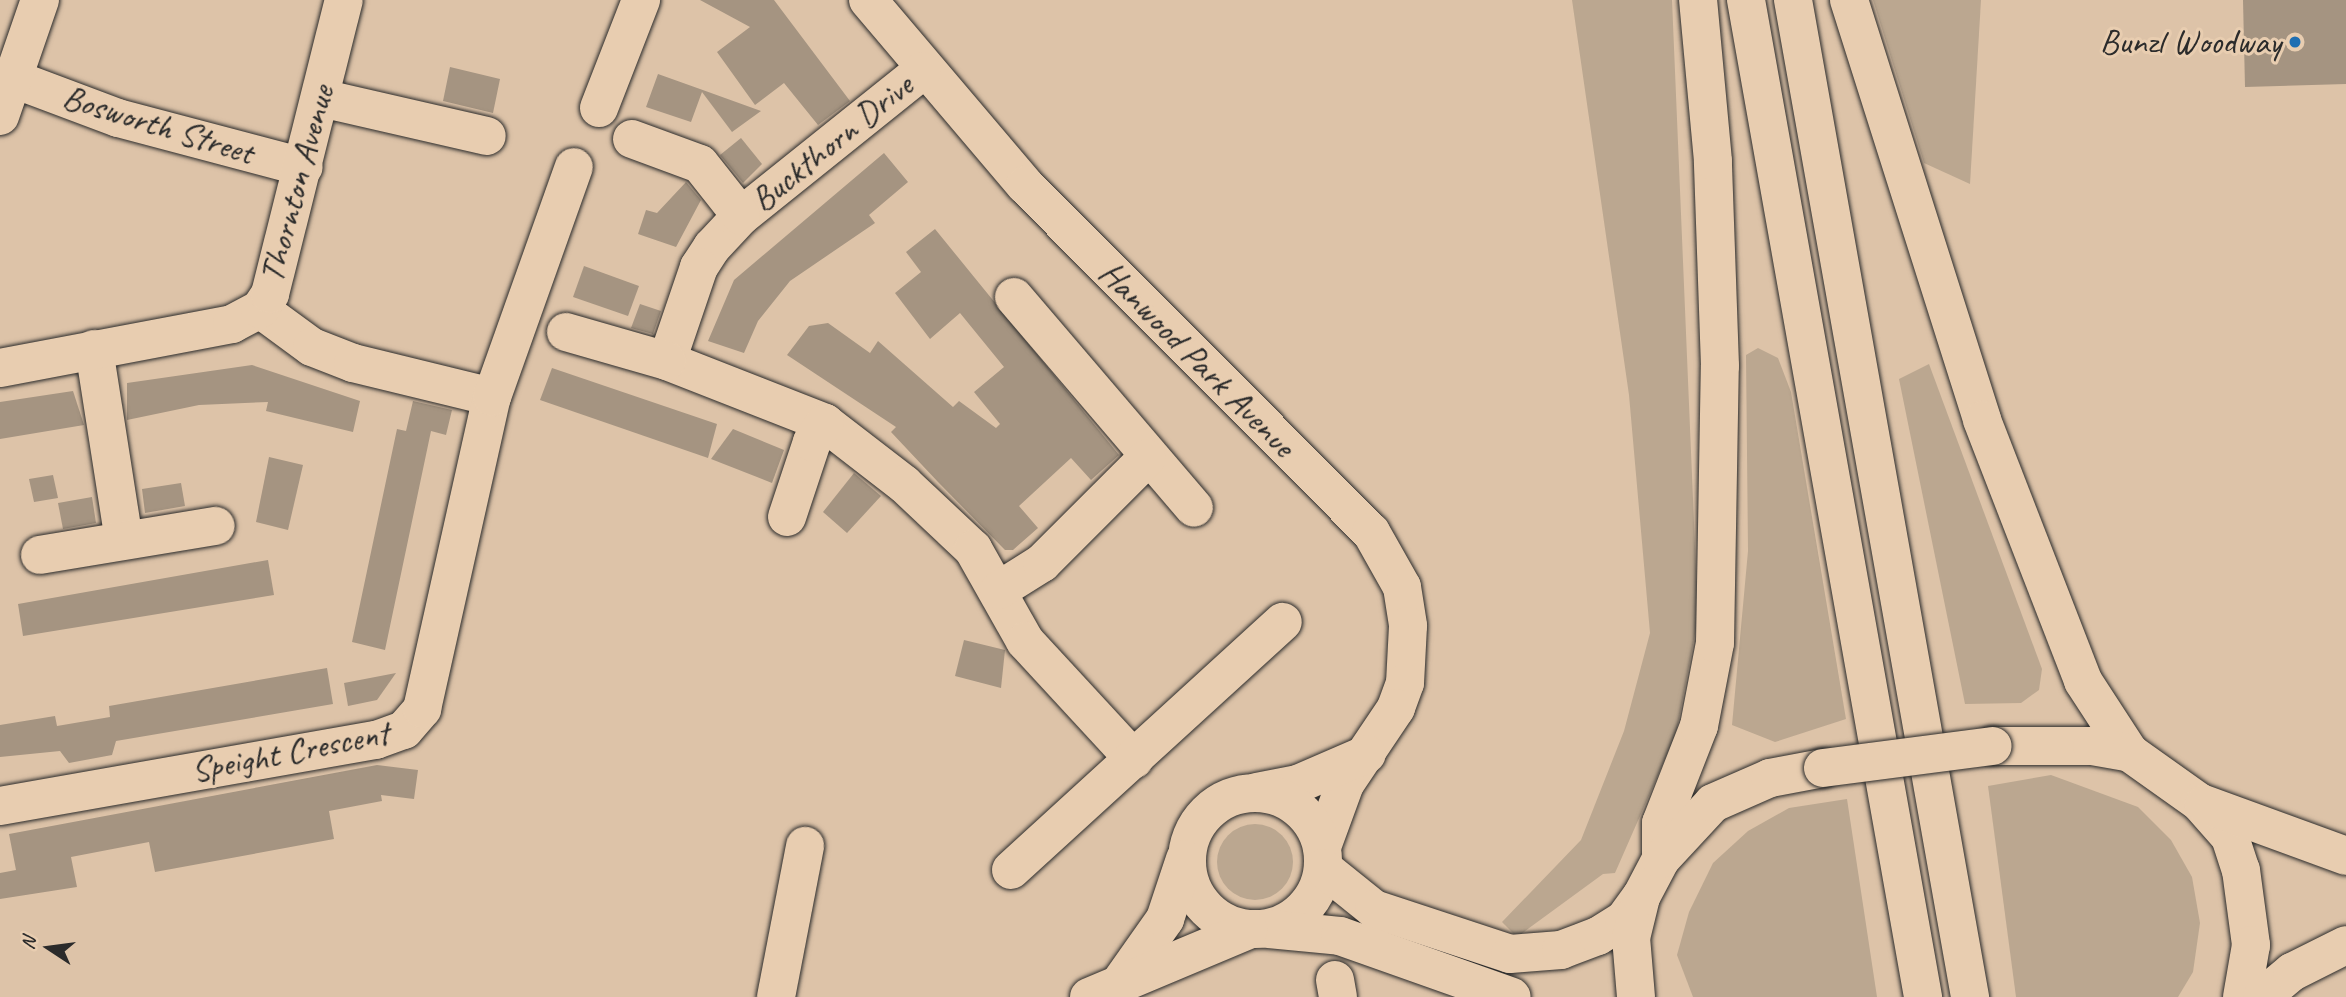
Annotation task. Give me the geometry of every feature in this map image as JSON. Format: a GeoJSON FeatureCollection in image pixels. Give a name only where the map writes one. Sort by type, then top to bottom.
{"type":"FeatureCollection","features":[{"type":"Feature","properties":{"kind":"main road"},"geometry":{"type":"LineString","coordinates":[[0,116],[40,0]]}},
{"type":"Feature","properties":{"kind":"main road","name":"Thornton Avenue"},"geometry":{"type":"LineString","coordinates":[[0,368],[232,324],[260,309],[270,294],[344,0]]}},
{"type":"Feature","properties":{"kind":"main road"},"geometry":{"type":"LineString","coordinates":[[599,108],[640,0]]}},
{"type":"Feature","properties":{"kind":"main road","name":"Hanwood Park Avenue"},"geometry":{"type":"LineString","coordinates":[[868,0],[922,71],[1024,185],[1371,532],[1402,587],[1409,653],[1396,708],[1345,784],[1323,858]]}},
{"type":"Feature","properties":{"kind":"main road"},"geometry":{"type":"LineString","coordinates":[[1661,859],[1661,822],[1699,726],[1715,643],[1720,366],[1713,161],[1698,0]]}},
{"type":"Feature","properties":{"kind":"main road"},"geometry":{"type":"LineString","coordinates":[[1745,0],[1923,997]]}},
{"type":"Feature","properties":{"kind":"main road"},"geometry":{"type":"LineString","coordinates":[[1793,0],[1970,997]]}},
{"type":"Feature","properties":{"kind":"main road"},"geometry":{"type":"LineString","coordinates":[[1849,0],[1982,420],[2083,681],[2130,753],[2199,802],[2230,836],[2241,870],[2251,945],[2242,997]]}},
{"type":"Feature","properties":{"kind":"main road","name":"Buckthorn Drive"},"geometry":{"type":"LineString","coordinates":[[667,362],[699,267],[741,216],[922,71]]}},
{"type":"Feature","properties":{"kind":"main road","name":"Bosworth Street"},"geometry":{"type":"LineString","coordinates":[[14,79],[118,118],[304,167]]}},
{"type":"Feature","properties":{"kind":"main road"},"geometry":{"type":"LineString","coordinates":[[320,98],[487,136]]}},
{"type":"Feature","properties":{"kind":"main road","name":"Buckthorn Drive"},"geometry":{"type":"LineString","coordinates":[[632,139],[700,164],[741,216]]}},
{"type":"Feature","properties":{"kind":"main road","name":"Speight Crescent"},"geometry":{"type":"LineString","coordinates":[[0,806],[404,730],[422,709],[492,397],[574,167]]}},
{"type":"Feature","properties":{"kind":"main road"},"geometry":{"type":"LineString","coordinates":[[1014,297],[1147,458],[1194,508]]}},
{"type":"Feature","properties":{"kind":"main road"},"geometry":{"type":"LineString","coordinates":[[260,309],[312,347],[353,363],[492,397]]}},
{"type":"Feature","properties":{"kind":"main road"},"geometry":{"type":"LineString","coordinates":[[566,332],[667,362],[825,423],[904,484],[973,549],[999,590],[1025,641],[1134,759]]}},
{"type":"Feature","properties":{"kind":"main road"},"geometry":{"type":"LineString","coordinates":[[94,349],[124,540]]}},
{"type":"Feature","properties":{"kind":"main road"},"geometry":{"type":"LineString","coordinates":[[787,517],[825,423]]}},
{"type":"Feature","properties":{"kind":"main road"},"geometry":{"type":"LineString","coordinates":[[999,590],[1042,563],[1147,458]]}},
{"type":"Feature","properties":{"kind":"main road"},"geometry":{"type":"LineString","coordinates":[[40,555],[216,526]]}},
{"type":"Feature","properties":{"kind":"main road"},"geometry":{"type":"LineString","coordinates":[[1011,870],[1283,622]]}},
{"type":"Feature","properties":{"kind":"main road"},"geometry":{"type":"LineString","coordinates":[[1257,792],[1301,810],[1323,858],[1374,909],[1510,954],[1561,950],[1598,936],[1624,920],[1641,897],[1661,859],[1713,803],[1770,778],[1823,768],[1993,746],[2092,746],[2130,753]]}},
{"type":"Feature","properties":{"kind":"main road"},"geometry":{"type":"LineString","coordinates":[[1101,992],[1165,919],[1187,847],[1213,807],[1257,792],[1298,784],[1367,754]]}},
{"type":"Feature","properties":{"kind":"main road"},"geometry":{"type":"LineString","coordinates":[[2199,802],[2346,856]]}},
{"type":"Feature","properties":{"kind":"main road"},"geometry":{"type":"LineString","coordinates":[[776,997],[805,846]]}},
{"type":"Feature","properties":{"kind":"main road"},"geometry":{"type":"LineString","coordinates":[[1187,847],[1194,893],[1209,912],[1258,929],[1340,936],[1512,997]]}},
{"type":"Feature","properties":{"kind":"main road"},"geometry":{"type":"LineString","coordinates":[[1101,992],[1306,907],[1323,858]]}},
{"type":"Feature","properties":{"kind":"main road"},"geometry":{"type":"LineString","coordinates":[[1636,997],[1631,938],[1641,897]]}},
{"type":"Feature","properties":{"kind":"main road"},"geometry":{"type":"LineString","coordinates":[[2262,997],[2292,972],[2346,945]]}},
{"type":"Feature","properties":{"kind":"shaded area"},"geometry":{"type":"Polygon","coordinates":[[[1572,0],[1672,0],[1698,618],[1676,734],[1615,873],[1603,874],[1517,937],[1502,922],[1581,840],[1624,731],[1650,633],[1629,395],[1572,0]]]}},
{"type":"Feature","properties":{"kind":"shaded area"},"geometry":{"type":"Polygon","coordinates":[[[1873,0],[1981,0],[1970,184],[1924,163],[1873,0]]]}},
{"type":"Feature","properties":{"kind":"shaded area"},"geometry":{"type":"Polygon","coordinates":[[[1758,348],[1778,358],[1791,392],[1846,719],[1775,742],[1732,725],[1748,551],[1746,355],[1758,348]]]}},
{"type":"Feature","properties":{"kind":"shaded area"},"geometry":{"type":"Polygon","coordinates":[[[1929,364],[2042,669],[2039,690],[2021,703],[1965,704],[1899,379],[1929,364]]]}},
{"type":"Feature","properties":{"kind":"shaded area"},"geometry":{"type":"Polygon","coordinates":[[[2051,775],[2138,807],[2171,840],[2192,877],[2200,923],[2193,972],[2178,997],[2016,997],[1988,786],[2051,775]]]}},
{"type":"Feature","properties":{"kind":"shaded area"},"geometry":{"type":"Polygon","coordinates":[[[1847,799],[1877,997],[1693,997],[1677,955],[1689,912],[1713,863],[1748,831],[1789,808],[1847,799]]]}},
{"type":"Feature","properties":{"kind":"shaded area"},"geometry":{"type":"Polygon","coordinates":[[[1255,824],[1269,827],[1282,835],[1290,848],[1293,862],[1290,876],[1282,889],[1269,897],[1255,900],[1241,897],[1228,889],[1220,876],[1217,862],[1220,848],[1228,835],[1241,827],[1255,824]]]}},
{"type":"Feature","properties":{"kind":"building"},"geometry":{"type":"Polygon","coordinates":[[[700,0],[774,0],[850,101],[818,125],[784,83],[755,105],[717,52],[750,27],[700,0]]]}},
{"type":"Feature","properties":{"kind":"building","name":"Bunzl Woodway"},"geometry":{"type":"Polygon","coordinates":[[[2243,0],[2346,0],[2346,84],[2245,87],[2243,0]]]}},
{"type":"Feature","properties":{"kind":"building"},"geometry":{"type":"Polygon","coordinates":[[[450,67],[500,79],[493,113],[443,101],[450,67]]]}},
{"type":"Feature","properties":{"kind":"building"},"geometry":{"type":"Polygon","coordinates":[[[658,74],[761,111],[732,132],[702,92],[691,122],[646,107],[658,74]]]}},
{"type":"Feature","properties":{"kind":"building"},"geometry":{"type":"Polygon","coordinates":[[[741,138],[762,164],[743,183],[720,155],[741,138]]]}},
{"type":"Feature","properties":{"kind":"building"},"geometry":{"type":"Polygon","coordinates":[[[884,153],[908,182],[869,215],[875,223],[790,281],[758,321],[744,353],[708,341],[734,280],[884,153]]]}},
{"type":"Feature","properties":{"kind":"building"},"geometry":{"type":"Polygon","coordinates":[[[686,182],[701,200],[676,247],[638,234],[646,210],[657,213],[686,182]]]}},
{"type":"Feature","properties":{"kind":"building"},"geometry":{"type":"Polygon","coordinates":[[[935,229],[1119,455],[1091,480],[1071,458],[1019,506],[1038,528],[1013,550],[1005,550],[938,482],[891,432],[896,427],[787,355],[809,326],[828,323],[870,353],[878,341],[953,407],[959,401],[996,428],[1000,424],[974,392],[1004,367],[960,313],[930,339],[895,293],[921,272],[906,252],[935,229]]]}},
{"type":"Feature","properties":{"kind":"building"},"geometry":{"type":"Polygon","coordinates":[[[584,266],[639,286],[628,316],[573,297],[584,266]]]}},
{"type":"Feature","properties":{"kind":"building"},"geometry":{"type":"Polygon","coordinates":[[[640,304],[661,311],[653,334],[631,328],[640,304]]]}},
{"type":"Feature","properties":{"kind":"building"},"geometry":{"type":"Polygon","coordinates":[[[252,365],[360,401],[353,432],[266,411],[268,402],[199,405],[127,420],[127,383],[252,365]]]}},
{"type":"Feature","properties":{"kind":"building"},"geometry":{"type":"Polygon","coordinates":[[[552,368],[717,424],[708,458],[540,400],[552,368]]]}},
{"type":"Feature","properties":{"kind":"building"},"geometry":{"type":"Polygon","coordinates":[[[73,391],[84,425],[0,439],[0,402],[73,391]]]}},
{"type":"Feature","properties":{"kind":"building"},"geometry":{"type":"Polygon","coordinates":[[[413,401],[452,410],[446,435],[431,431],[385,650],[352,642],[397,429],[406,431],[413,401]]]}},
{"type":"Feature","properties":{"kind":"building"},"geometry":{"type":"Polygon","coordinates":[[[733,429],[784,450],[772,483],[711,459],[733,429]]]}},
{"type":"Feature","properties":{"kind":"building"},"geometry":{"type":"Polygon","coordinates":[[[269,457],[303,465],[288,530],[256,522],[269,457]]]}},
{"type":"Feature","properties":{"kind":"building"},"geometry":{"type":"Polygon","coordinates":[[[854,473],[881,496],[847,533],[823,512],[854,473]]]}},
{"type":"Feature","properties":{"kind":"building"},"geometry":{"type":"Polygon","coordinates":[[[53,475],[58,498],[34,502],[29,479],[53,475]]]}},
{"type":"Feature","properties":{"kind":"building"},"geometry":{"type":"Polygon","coordinates":[[[181,483],[185,506],[145,513],[142,489],[181,483]]]}},
{"type":"Feature","properties":{"kind":"building"},"geometry":{"type":"Polygon","coordinates":[[[92,497],[96,523],[63,529],[58,503],[92,497]]]}},
{"type":"Feature","properties":{"kind":"building"},"geometry":{"type":"Polygon","coordinates":[[[268,560],[274,595],[23,636],[18,604],[268,560]]]}},
{"type":"Feature","properties":{"kind":"building"},"geometry":{"type":"Polygon","coordinates":[[[964,640],[1005,650],[1001,688],[955,676],[964,640]]]}},
{"type":"Feature","properties":{"kind":"building"},"geometry":{"type":"Polygon","coordinates":[[[327,668],[333,704],[116,741],[112,755],[69,763],[60,751],[0,757],[0,725],[55,716],[57,726],[110,717],[109,706],[327,668]]]}},
{"type":"Feature","properties":{"kind":"building"},"geometry":{"type":"Polygon","coordinates":[[[396,673],[377,700],[348,706],[344,683],[396,673]]]}},
{"type":"Feature","properties":{"kind":"building"},"geometry":{"type":"Polygon","coordinates":[[[377,765],[418,770],[414,799],[381,795],[382,801],[329,811],[334,839],[155,872],[149,842],[71,857],[77,887],[0,899],[0,873],[16,870],[9,834],[377,765]]]}},
{"type":"Feature","properties":{"kind":"place","name":"Bunzl Woodway"},"geometry":{"type":"Point","coordinates":[2295,42]}}]}
